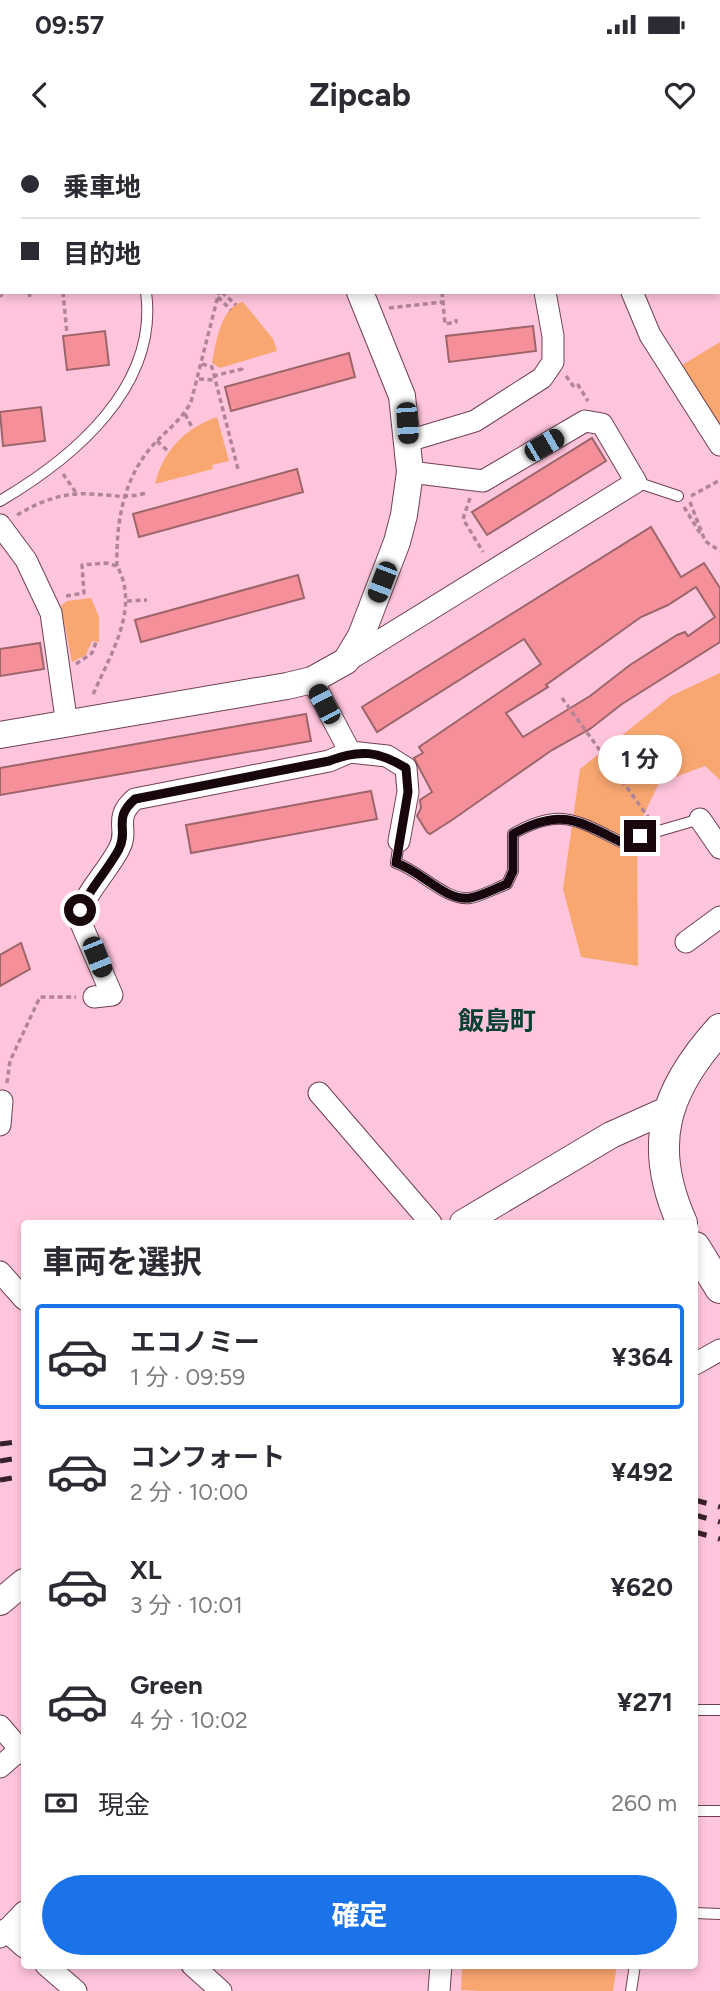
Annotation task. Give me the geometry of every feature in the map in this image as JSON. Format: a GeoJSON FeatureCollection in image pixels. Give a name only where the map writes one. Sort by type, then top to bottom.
{"type":"FeatureCollection","features":[{"type":"Feature","properties":{"kind":"main road"},"geometry":{"type":"LineString","coordinates":[[681,1220],[664,1175],[667,1110],[716,1043]]}},
{"type":"Feature","properties":{"kind":"main road"},"geometry":{"type":"LineString","coordinates":[[698,1252],[720,1288]]}},
{"type":"Feature","properties":{"kind":"street"},"geometry":{"type":"LineString","coordinates":[[346,661],[362,636],[397,542],[410,472],[402,396],[361,294]]}},
{"type":"Feature","properties":{"kind":"street"},"geometry":{"type":"LineString","coordinates":[[408,441],[475,421],[542,378],[553,362],[553,335],[545,294]]}},
{"type":"Feature","properties":{"kind":"street"},"geometry":{"type":"LineString","coordinates":[[633,294],[650,335],[720,445]]}},
{"type":"Feature","properties":{"kind":"street"},"geometry":{"type":"LineString","coordinates":[[0,734],[67,725],[312,680],[636,482],[602,424],[585,421],[482,481],[410,472]]}},
{"type":"Feature","properties":{"kind":"street"},"geometry":{"type":"LineString","coordinates":[[7,521],[51,612],[67,725]]}},
{"type":"Feature","properties":{"kind":"street"},"geometry":{"type":"LineString","coordinates":[[312,680],[350,752]]}},
{"type":"Feature","properties":{"kind":"street"},"geometry":{"type":"LineString","coordinates":[[94,997],[113,995],[80,920],[80,910],[121,846],[121,817],[126,807],[135,799],[329,761],[350,752],[387,756],[406,768],[408,792],[399,841]]}},
{"type":"Feature","properties":{"kind":"street"},"geometry":{"type":"LineString","coordinates":[[700,819],[720,848]]}},
{"type":"Feature","properties":{"kind":"street"},"geometry":{"type":"LineString","coordinates":[[686,942],[720,917]]}},
{"type":"Feature","properties":{"kind":"street"},"geometry":{"type":"LineString","coordinates":[[319,1093],[428,1220]]}},
{"type":"Feature","properties":{"kind":"street"},"geometry":{"type":"LineString","coordinates":[[0,1125],[2,1101]]}},
{"type":"Feature","properties":{"kind":"street"},"geometry":{"type":"LineString","coordinates":[[468,1220],[611,1135],[667,1110]]}},
{"type":"Feature","properties":{"kind":"street"},"geometry":{"type":"LineString","coordinates":[[0,1272],[21,1295]]}},
{"type":"Feature","properties":{"kind":"street"},"geometry":{"type":"LineString","coordinates":[[698,1362],[720,1350]]}},
{"type":"Feature","properties":{"kind":"street"},"geometry":{"type":"LineString","coordinates":[[0,1602],[21,1585]]}},
{"type":"Feature","properties":{"kind":"street"},"geometry":{"type":"LineString","coordinates":[[0,1726],[21,1748]]}},
{"type":"Feature","properties":{"kind":"street"},"geometry":{"type":"LineString","coordinates":[[0,1767],[21,1751]]}},
{"type":"Feature","properties":{"kind":"street"},"geometry":{"type":"LineString","coordinates":[[21,1915],[3,1933],[21,1945]]}},
{"type":"Feature","properties":{"kind":"street"},"geometry":{"type":"LineString","coordinates":[[51,1969],[76,1991]]}},
{"type":"Feature","properties":{"kind":"street"},"geometry":{"type":"LineString","coordinates":[[196,1969],[220,1991]]}},
{"type":"Feature","properties":{"kind":"street"},"geometry":{"type":"LineString","coordinates":[[439,1991],[441,1969]]}},
{"type":"Feature","properties":{"kind":"lane"},"geometry":{"type":"LineString","coordinates":[[0,501],[96,430],[125,389],[142,350],[146,294]]}},
{"type":"Feature","properties":{"kind":"lane"},"geometry":{"type":"LineString","coordinates":[[636,482],[678,496]]}},
{"type":"Feature","properties":{"kind":"lane"},"geometry":{"type":"LineString","coordinates":[[399,841],[396,863],[414,869],[452,897],[472,898],[507,884],[513,871],[513,834],[527,826],[551,818],[576,820],[621,842],[700,819]]}},
{"type":"Feature","properties":{"kind":"lane"},"geometry":{"type":"LineString","coordinates":[[698,1710],[720,1710]]}},
{"type":"Feature","properties":{"kind":"lane"},"geometry":{"type":"LineString","coordinates":[[698,1811],[720,1811]]}},
{"type":"Feature","properties":{"kind":"lane"},"geometry":{"type":"LineString","coordinates":[[698,1913],[720,1914]]}},
{"type":"Feature","properties":{"kind":"lane"},"geometry":{"type":"LineString","coordinates":[[631,1991],[634,1969]]}},
{"type":"Feature","properties":{"kind":"path"},"geometry":{"type":"LineString","coordinates":[[62,294],[67,334]]}},
{"type":"Feature","properties":{"kind":"path"},"geometry":{"type":"LineString","coordinates":[[220,294],[236,305]]}},
{"type":"Feature","properties":{"kind":"path"},"geometry":{"type":"LineString","coordinates":[[220,294],[231,310]]}},
{"type":"Feature","properties":{"kind":"path"},"geometry":{"type":"LineString","coordinates":[[91,699],[121,628],[127,601],[127,587],[117,566],[118,520],[124,499],[136,468],[185,415],[199,379],[220,294]]}},
{"type":"Feature","properties":{"kind":"path"},"geometry":{"type":"LineString","coordinates":[[442,294],[445,324],[456,322],[456,319]]}},
{"type":"Feature","properties":{"kind":"path"},"geometry":{"type":"LineString","coordinates":[[380,310],[443,302]]}},
{"type":"Feature","properties":{"kind":"path"},"geometry":{"type":"LineString","coordinates":[[66,323],[73,323]]}},
{"type":"Feature","properties":{"kind":"path"},"geometry":{"type":"LineString","coordinates":[[202,364],[212,368],[238,469]]}},
{"type":"Feature","properties":{"kind":"path"},"geometry":{"type":"LineString","coordinates":[[199,379],[214,378],[242,369],[242,366]]}},
{"type":"Feature","properties":{"kind":"path"},"geometry":{"type":"LineString","coordinates":[[565,374],[574,387],[578,384],[585,396]]}},
{"type":"Feature","properties":{"kind":"path"},"geometry":{"type":"LineString","coordinates":[[185,415],[193,429]]}},
{"type":"Feature","properties":{"kind":"path"},"geometry":{"type":"LineString","coordinates":[[223,442],[230,440]]}},
{"type":"Feature","properties":{"kind":"path"},"geometry":{"type":"LineString","coordinates":[[158,442],[169,452]]}},
{"type":"Feature","properties":{"kind":"path"},"geometry":{"type":"LineString","coordinates":[[62,472],[77,494]]}},
{"type":"Feature","properties":{"kind":"path"},"geometry":{"type":"LineString","coordinates":[[700,533],[701,525],[688,498],[720,480]]}},
{"type":"Feature","properties":{"kind":"path"},"geometry":{"type":"LineString","coordinates":[[474,491],[463,519],[494,569]]}},
{"type":"Feature","properties":{"kind":"path"},"geometry":{"type":"LineString","coordinates":[[7,521],[49,499],[77,494],[124,499],[146,493]]}},
{"type":"Feature","properties":{"kind":"path"},"geometry":{"type":"LineString","coordinates":[[678,496],[705,541],[720,551]]}},
{"type":"Feature","properties":{"kind":"path"},"geometry":{"type":"LineString","coordinates":[[59,597],[84,593],[82,565],[106,563],[117,566]]}},
{"type":"Feature","properties":{"kind":"path"},"geometry":{"type":"LineString","coordinates":[[127,601],[147,600]]}},
{"type":"Feature","properties":{"kind":"path"},"geometry":{"type":"LineString","coordinates":[[75,665],[88,657],[96,642]]}},
{"type":"Feature","properties":{"kind":"path"},"geometry":{"type":"LineString","coordinates":[[562,698],[659,831]]}},
{"type":"Feature","properties":{"kind":"path"},"geometry":{"type":"LineString","coordinates":[[2,1101],[10,1061],[40,996],[62,997]]}},
{"type":"Feature","properties":{"kind":"shaded area"},"geometry":{"type":"Polygon","coordinates":[[[243,302],[273,339],[277,351],[220,368],[212,363],[220,327],[229,311],[243,302]]]}},
{"type":"Feature","properties":{"kind":"shaded area"},"geometry":{"type":"Polygon","coordinates":[[[720,342],[720,432],[679,367],[720,342]]]}},
{"type":"Feature","properties":{"kind":"shaded area"},"geometry":{"type":"Polygon","coordinates":[[[217,417],[229,461],[212,465],[213,469],[155,484],[164,461],[177,442],[195,427],[217,417]]]}},
{"type":"Feature","properties":{"kind":"shaded area"},"geometry":{"type":"Polygon","coordinates":[[[91,598],[99,617],[99,642],[92,641],[86,655],[72,662],[61,606],[67,601],[91,598]]]}},
{"type":"Feature","properties":{"kind":"shaded area"},"geometry":{"type":"Polygon","coordinates":[[[720,673],[720,780],[705,766],[659,783],[637,829],[638,966],[581,957],[563,889],[580,769],[671,696],[720,673]]]}},
{"type":"Feature","properties":{"kind":"shaded area"},"geometry":{"type":"Polygon","coordinates":[[[462,1969],[616,1969],[613,1991],[461,1990],[462,1969]]]}},
{"type":"Feature","properties":{"kind":"building"},"geometry":{"type":"Polygon","coordinates":[[[533,326],[536,351],[449,362],[446,336],[533,326]]]}},
{"type":"Feature","properties":{"kind":"building"},"geometry":{"type":"Polygon","coordinates":[[[105,331],[109,365],[67,370],[63,336],[105,331]]]}},
{"type":"Feature","properties":{"kind":"building"},"geometry":{"type":"Polygon","coordinates":[[[349,353],[355,377],[231,411],[225,387],[349,353]]]}},
{"type":"Feature","properties":{"kind":"building"},"geometry":{"type":"Polygon","coordinates":[[[41,407],[45,441],[3,446],[0,412],[41,407]]]}},
{"type":"Feature","properties":{"kind":"building"},"geometry":{"type":"Polygon","coordinates":[[[592,438],[606,461],[487,535],[472,512],[592,438]]]}},
{"type":"Feature","properties":{"kind":"building"},"geometry":{"type":"Polygon","coordinates":[[[297,469],[303,492],[139,537],[133,514],[297,469]]]}},
{"type":"Feature","properties":{"kind":"building"},"geometry":{"type":"Polygon","coordinates":[[[651,527],[681,577],[704,563],[720,588],[720,642],[622,704],[590,729],[552,750],[430,834],[417,816],[421,808],[420,800],[432,792],[414,758],[423,753],[419,747],[541,664],[524,639],[377,732],[362,707],[651,527]],[[696,587],[668,605],[641,617],[546,685],[548,687],[506,713],[523,737],[590,696],[630,665],[677,635],[685,632],[688,636],[715,617],[696,587]]]}},
{"type":"Feature","properties":{"kind":"building"},"geometry":{"type":"Polygon","coordinates":[[[298,575],[304,598],[141,642],[135,620],[298,575]]]}},
{"type":"Feature","properties":{"kind":"building"},"geometry":{"type":"Polygon","coordinates":[[[40,643],[44,669],[0,676],[0,649],[40,643]]]}},
{"type":"Feature","properties":{"kind":"building"},"geometry":{"type":"Polygon","coordinates":[[[306,714],[311,741],[0,795],[0,768],[306,714]]]}},
{"type":"Feature","properties":{"kind":"building"},"geometry":{"type":"Polygon","coordinates":[[[371,791],[377,819],[191,853],[186,825],[371,791]]]}},
{"type":"Feature","properties":{"kind":"building"},"geometry":{"type":"Polygon","coordinates":[[[21,943],[30,969],[0,986],[0,955],[21,943]]]}},
{"type":"Feature","properties":{"kind":"railway"},"geometry":{"type":"LineString","coordinates":[[0,1444],[21,1441]]}},
{"type":"Feature","properties":{"kind":"railway"},"geometry":{"type":"LineString","coordinates":[[0,1461],[21,1458]]}},
{"type":"Feature","properties":{"kind":"railway"},"geometry":{"type":"LineString","coordinates":[[0,1480],[21,1476]]}},
{"type":"Feature","properties":{"kind":"railway"},"geometry":{"type":"LineString","coordinates":[[698,1501],[720,1507]]}},
{"type":"Feature","properties":{"kind":"railway"},"geometry":{"type":"LineString","coordinates":[[698,1516],[720,1522]]}},
{"type":"Feature","properties":{"kind":"railway"},"geometry":{"type":"LineString","coordinates":[[698,1533],[720,1539]]}},
{"type":"Feature","properties":{"kind":"district","name":"飯島町"},"geometry":{"type":"Point","coordinates":[497,1021]}},
{"type":"Feature","properties":{"kind":"route"},"geometry":{"type":"LineString","coordinates":[[80,910],[121,846],[121,817],[126,807],[135,799],[329,761],[350,752],[387,756],[406,768],[408,792],[396,863],[414,869],[452,897],[472,898],[507,884],[513,871],[513,834],[551,818],[576,820],[621,842],[640,836]]}}]}
